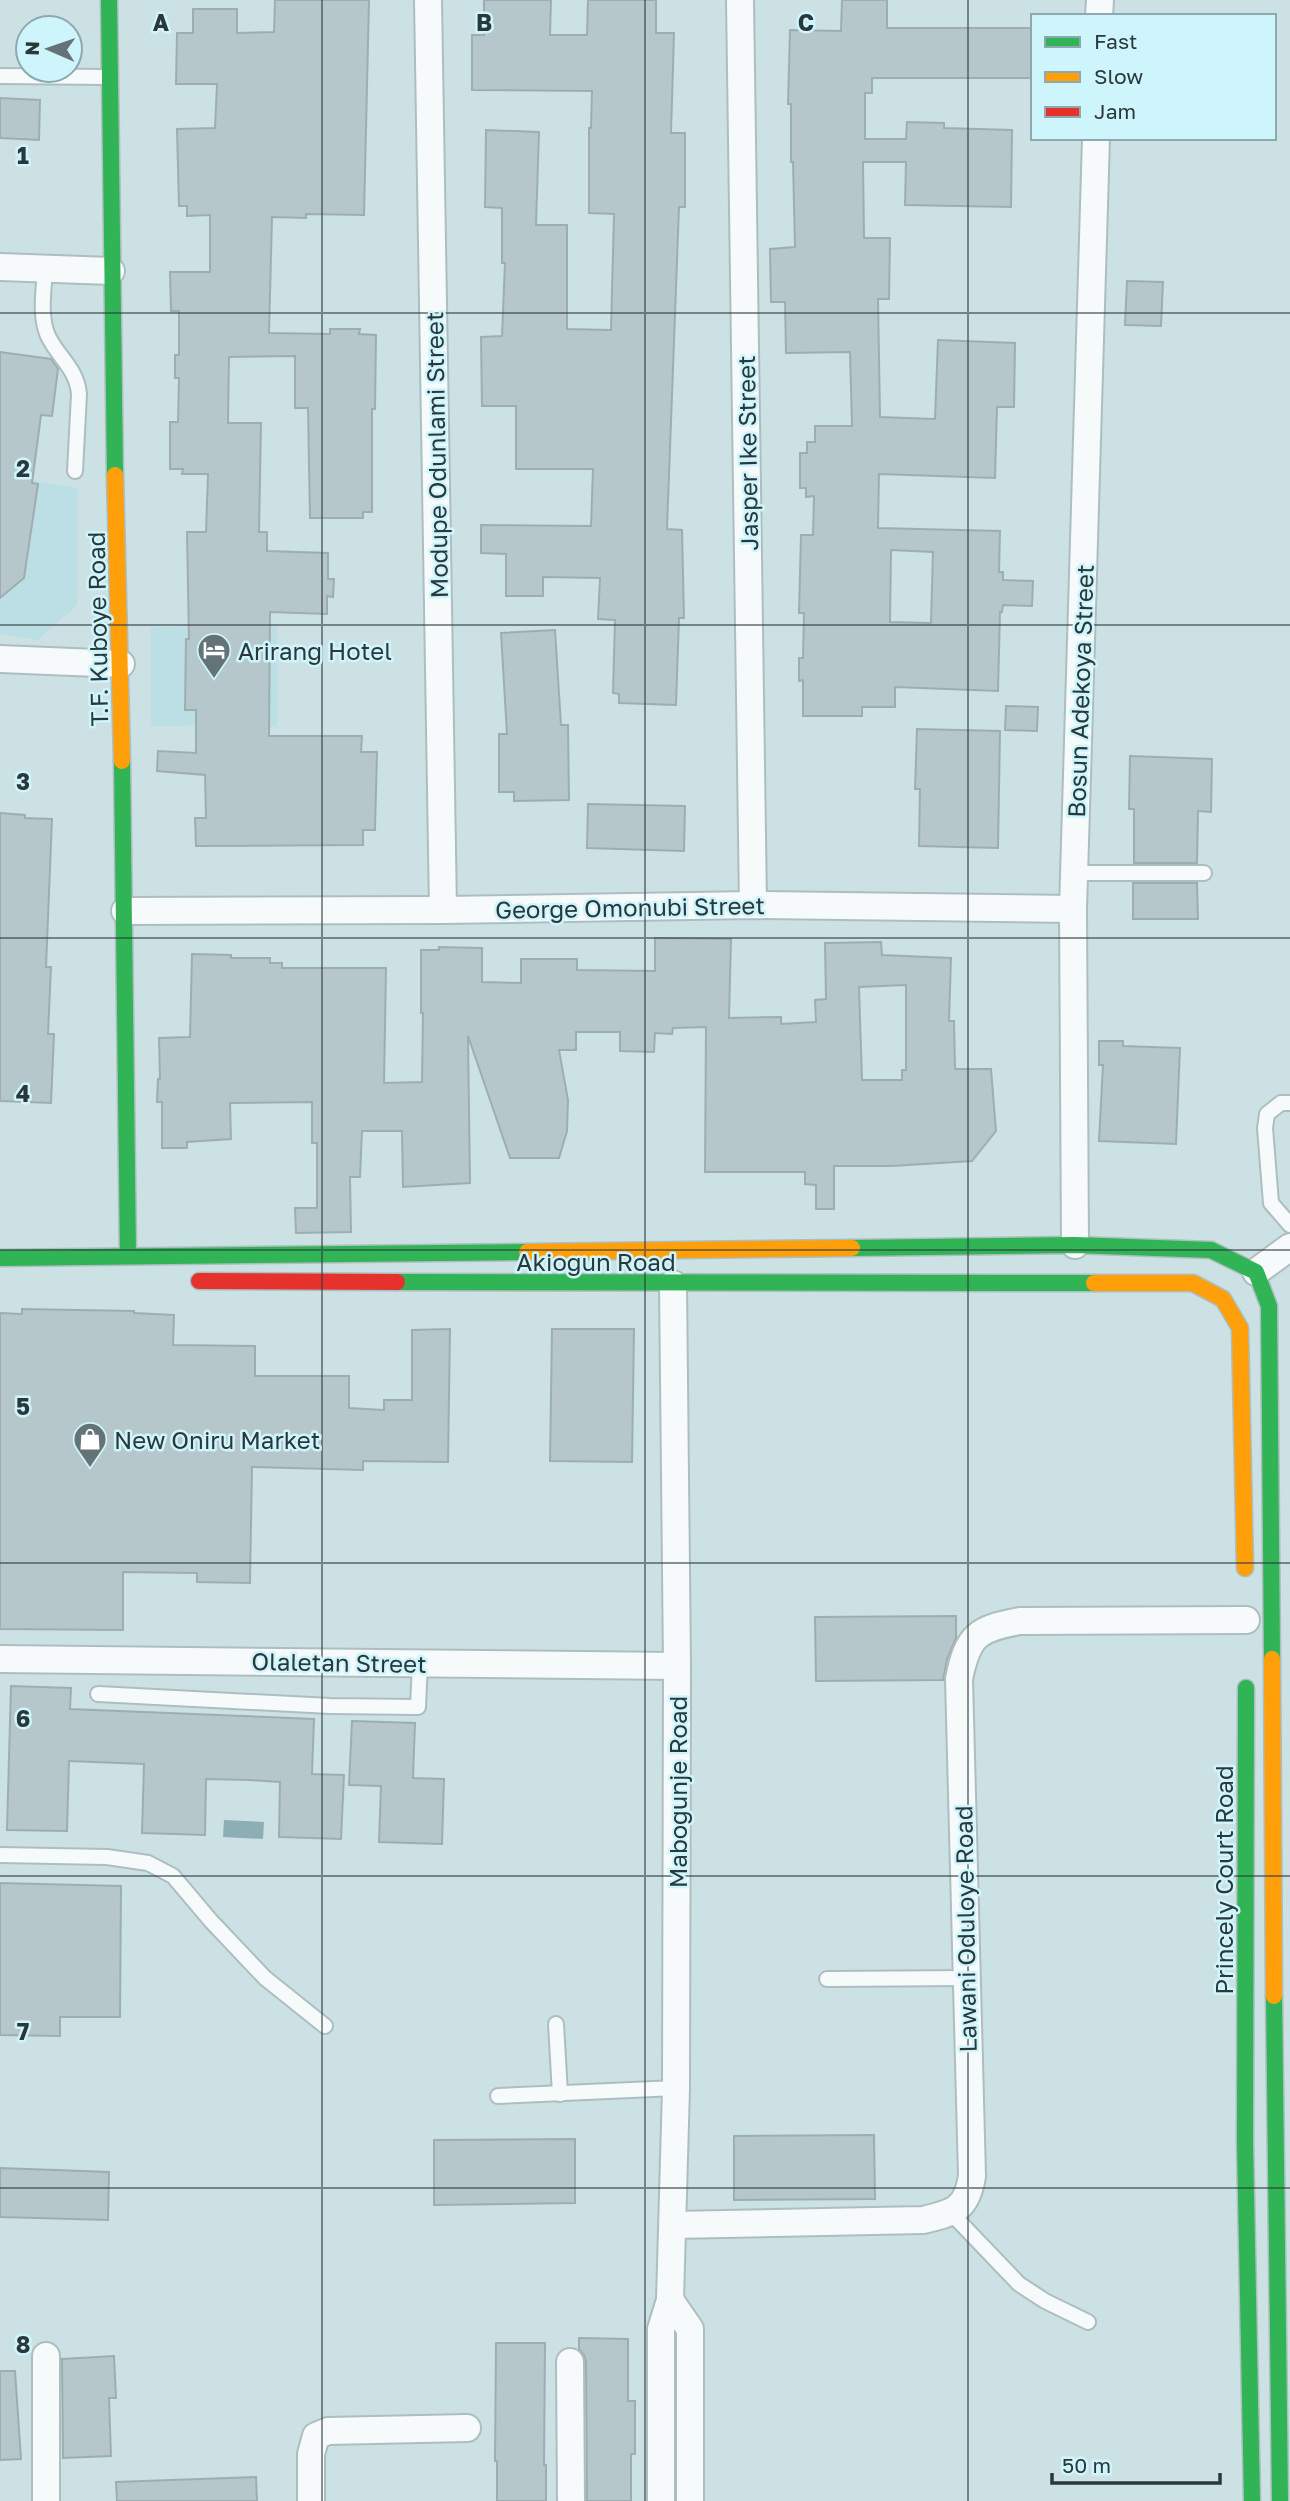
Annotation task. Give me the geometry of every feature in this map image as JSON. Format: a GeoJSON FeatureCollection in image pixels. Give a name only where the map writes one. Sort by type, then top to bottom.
{"type":"FeatureCollection","features":[{"type":"Feature","properties":{"kind":"street","name":"T.F. Kuboye Road"},"geometry":{"type":"LineString","coordinates":[[109,0],[111,271],[125,911],[128,1256]]}},
{"type":"Feature","properties":{"kind":"street","name":"Modupe Odunlami Street"},"geometry":{"type":"LineString","coordinates":[[428,0],[443,910]]}},
{"type":"Feature","properties":{"kind":"street","name":"Jasper Ike Street"},"geometry":{"type":"LineString","coordinates":[[740,0],[753,905]]}},
{"type":"Feature","properties":{"kind":"street","name":"Bosun Adekoya Street"},"geometry":{"type":"LineString","coordinates":[[1075,1245],[1073,909],[1096,140]]}},
{"type":"Feature","properties":{"kind":"street"},"geometry":{"type":"LineString","coordinates":[[0,267],[111,271]]}},
{"type":"Feature","properties":{"kind":"street"},"geometry":{"type":"LineString","coordinates":[[0,659],[121,664]]}},
{"type":"Feature","properties":{"kind":"street","name":"George Omonubi Street"},"geometry":{"type":"LineString","coordinates":[[125,911],[753,905],[1073,909]]}},
{"type":"Feature","properties":{"kind":"street"},"geometry":{"type":"LineString","coordinates":[[0,1258],[1075,1245],[1211,1250],[1256,1272],[1269,1306],[1283,1983],[1280,2501]]}},
{"type":"Feature","properties":{"kind":"street"},"geometry":{"type":"LineString","coordinates":[[1256,1272],[1290,1247]]}},
{"type":"Feature","properties":{"kind":"street","name":"Akiogun Road"},"geometry":{"type":"LineString","coordinates":[[182,1281],[1057,1285],[1193,1283],[1223,1299],[1240,1328],[1245,1580]]}},
{"type":"Feature","properties":{"kind":"street","name":"Mabogunje Road"},"geometry":{"type":"LineString","coordinates":[[661,2501],[661,2329],[670,2300],[676,2088],[677,1666],[673,1284]]}},
{"type":"Feature","properties":{"kind":"street","name":"Lawani Oduloye Road"},"geometry":{"type":"LineString","coordinates":[[951,2213],[969,2196],[972,2176],[959,1679],[964,1654],[976,1636],[995,1626],[1020,1622],[1246,1621]]}},
{"type":"Feature","properties":{"kind":"street","name":"Olaletan Street"},"geometry":{"type":"LineString","coordinates":[[0,1659],[677,1666]]}},
{"type":"Feature","properties":{"kind":"street","name":"Princely Court Road"},"geometry":{"type":"LineString","coordinates":[[1246,1675],[1245,2142],[1252,2501]]}},
{"type":"Feature","properties":{"kind":"street"},"geometry":{"type":"LineString","coordinates":[[673,2225],[923,2220],[951,2213]]}},
{"type":"Feature","properties":{"kind":"street"},"geometry":{"type":"LineString","coordinates":[[670,2300],[690,2329],[690,2501]]}},
{"type":"Feature","properties":{"kind":"street"},"geometry":{"type":"LineString","coordinates":[[46,2356],[46,2501]]}},
{"type":"Feature","properties":{"kind":"street"},"geometry":{"type":"LineString","coordinates":[[570,2362],[571,2501]]}},
{"type":"Feature","properties":{"kind":"street"},"geometry":{"type":"LineString","coordinates":[[311,2501],[311,2455],[316,2436],[328,2431],[467,2428]]}},
{"type":"Feature","properties":{"kind":"lane"},"geometry":{"type":"LineString","coordinates":[[0,76],[109,77]]}},
{"type":"Feature","properties":{"kind":"lane"},"geometry":{"type":"LineString","coordinates":[[45,268],[43,311],[46,333],[78,382],[75,471]]}},
{"type":"Feature","properties":{"kind":"lane"},"geometry":{"type":"LineString","coordinates":[[1075,873],[1204,873]]}},
{"type":"Feature","properties":{"kind":"lane"},"geometry":{"type":"LineString","coordinates":[[1290,1103],[1281,1103],[1268,1114],[1265,1128],[1271,1203],[1290,1226]]}},
{"type":"Feature","properties":{"kind":"lane"},"geometry":{"type":"LineString","coordinates":[[98,1694],[330,1706],[418,1707],[420,1663]]}},
{"type":"Feature","properties":{"kind":"lane"},"geometry":{"type":"LineString","coordinates":[[0,1855],[107,1857],[148,1863],[173,1876],[265,1978],[325,2026]]}},
{"type":"Feature","properties":{"kind":"lane"},"geometry":{"type":"LineString","coordinates":[[827,1979],[966,1978]]}},
{"type":"Feature","properties":{"kind":"lane"},"geometry":{"type":"LineString","coordinates":[[556,2024],[560,2094]]}},
{"type":"Feature","properties":{"kind":"lane"},"geometry":{"type":"LineString","coordinates":[[498,2096],[676,2088]]}},
{"type":"Feature","properties":{"kind":"lane"},"geometry":{"type":"LineString","coordinates":[[951,2213],[1018,2284],[1088,2322]]}},
{"type":"Feature","properties":{"kind":"shaded area"},"geometry":{"type":"Polygon","coordinates":[[[0,475],[77,488],[77,605],[38,640],[0,634],[0,475]]]}},
{"type":"Feature","properties":{"kind":"shaded area","name":"Arirang Hotel"},"geometry":{"type":"Polygon","coordinates":[[[277,626],[277,727],[151,726],[151,627],[277,626]]]}},
{"type":"Feature","properties":{"kind":"shaded area"},"geometry":{"type":"Polygon","coordinates":[[[224,1820],[264,1822],[263,1839],[223,1837],[224,1820]]]}},
{"type":"Feature","properties":{"kind":"building"},"geometry":{"type":"Polygon","coordinates":[[[275,0],[369,0],[364,215],[306,214],[306,218],[272,217],[269,333],[330,334],[330,329],[360,329],[359,334],[376,335],[375,409],[372,409],[372,512],[363,512],[363,518],[310,518],[308,408],[295,408],[295,356],[229,357],[228,423],[261,423],[259,532],[267,532],[267,551],[328,553],[328,579],[334,579],[333,597],[327,596],[327,614],[270,612],[269,736],[362,736],[361,752],[377,752],[375,830],[363,830],[363,845],[196,846],[195,818],[206,818],[205,775],[157,771],[158,751],[196,753],[196,710],[185,710],[186,639],[189,639],[187,532],[206,532],[208,474],[182,474],[183,469],[170,469],[170,422],[178,422],[179,378],[175,378],[175,355],[179,355],[179,311],[171,311],[170,272],[210,272],[210,215],[187,216],[187,206],[179,206],[177,129],[215,128],[217,84],[176,84],[177,33],[193,33],[193,9],[237,9],[237,33],[274,32],[275,0]]]}},
{"type":"Feature","properties":{"kind":"building"},"geometry":{"type":"Polygon","coordinates":[[[484,0],[551,0],[550,35],[587,35],[588,0],[656,0],[656,33],[674,33],[671,133],[685,133],[685,207],[679,207],[667,529],[682,530],[684,618],[679,618],[676,705],[619,703],[619,694],[613,693],[615,620],[598,619],[600,578],[543,577],[543,596],[506,596],[506,554],[481,553],[481,525],[591,526],[593,469],[516,469],[516,406],[482,406],[481,337],[502,336],[505,263],[502,263],[502,208],[485,207],[486,130],[539,132],[536,225],[567,225],[567,329],[611,330],[614,214],[589,213],[592,91],[472,90],[472,35],[484,35],[484,0]]]}},
{"type":"Feature","properties":{"kind":"building"},"geometry":{"type":"Polygon","coordinates":[[[842,0],[887,0],[887,28],[1031,28],[1031,78],[872,78],[872,93],[865,93],[865,139],[906,139],[907,122],[944,123],[944,128],[1012,130],[1011,207],[905,205],[906,162],[863,162],[864,238],[890,238],[889,299],[878,299],[880,417],[935,419],[938,340],[1015,343],[1014,407],[997,407],[995,478],[879,474],[878,528],[1000,531],[999,572],[1003,572],[1003,580],[1033,581],[1032,606],[1003,605],[1000,612],[998,691],[895,687],[895,707],[862,707],[862,716],[803,716],[803,680],[799,681],[799,658],[803,658],[804,613],[799,613],[801,535],[813,535],[814,496],[806,497],[806,488],[800,488],[800,453],[807,453],[807,442],[815,442],[815,426],[852,426],[850,352],[786,353],[785,302],[771,302],[770,249],[795,247],[791,104],[788,104],[790,30],[841,31],[842,0]],[[891,550],[890,622],[931,623],[933,552],[891,550]]]}},
{"type":"Feature","properties":{"kind":"building"},"geometry":{"type":"Polygon","coordinates":[[[0,98],[40,100],[39,140],[0,138],[0,98]]]}},
{"type":"Feature","properties":{"kind":"building"},"geometry":{"type":"Polygon","coordinates":[[[1127,281],[1163,282],[1161,326],[1125,325],[1127,281]]]}},
{"type":"Feature","properties":{"kind":"building"},"geometry":{"type":"Polygon","coordinates":[[[0,352],[51,359],[58,369],[52,416],[41,415],[32,483],[38,484],[24,578],[0,598],[0,352]]]}},
{"type":"Feature","properties":{"kind":"building"},"geometry":{"type":"Polygon","coordinates":[[[555,630],[561,725],[568,725],[569,800],[514,801],[514,792],[499,792],[499,734],[507,734],[501,633],[555,630]]]}},
{"type":"Feature","properties":{"kind":"building"},"geometry":{"type":"Polygon","coordinates":[[[1006,706],[1038,707],[1037,731],[1005,730],[1006,706]]]}},
{"type":"Feature","properties":{"kind":"building"},"geometry":{"type":"Polygon","coordinates":[[[917,729],[1000,731],[998,848],[919,846],[920,789],[915,789],[917,729]]]}},
{"type":"Feature","properties":{"kind":"building"},"geometry":{"type":"Polygon","coordinates":[[[1130,756],[1212,759],[1211,812],[1198,811],[1197,863],[1134,863],[1134,809],[1129,809],[1130,756]]]}},
{"type":"Feature","properties":{"kind":"building"},"geometry":{"type":"Polygon","coordinates":[[[588,804],[685,806],[684,851],[587,848],[588,804]]]}},
{"type":"Feature","properties":{"kind":"building"},"geometry":{"type":"Polygon","coordinates":[[[0,813],[25,815],[25,818],[52,819],[46,967],[51,967],[48,1034],[54,1034],[51,1103],[0,1101],[0,813]]]}},
{"type":"Feature","properties":{"kind":"building"},"geometry":{"type":"Polygon","coordinates":[[[1133,883],[1197,883],[1198,919],[1133,919],[1133,883]]]}},
{"type":"Feature","properties":{"kind":"building"},"geometry":{"type":"Polygon","coordinates":[[[655,938],[731,939],[729,1018],[781,1017],[781,1024],[816,1022],[815,1000],[826,999],[825,943],[881,942],[882,955],[951,958],[949,1021],[954,1021],[955,1069],[991,1069],[996,1131],[972,1161],[892,1166],[834,1166],[834,1209],[816,1209],[816,1185],[805,1184],[805,1172],[705,1172],[706,1027],[673,1028],[672,1034],[655,1033],[654,1052],[620,1051],[620,1032],[576,1032],[576,1050],[559,1050],[568,1100],[567,1131],[559,1158],[510,1158],[468,1036],[470,1183],[403,1187],[402,1131],[362,1131],[360,1177],[350,1177],[351,1232],[296,1233],[295,1208],[317,1208],[317,1143],[312,1143],[312,1102],[230,1103],[231,1139],[187,1142],[187,1148],[162,1148],[162,1102],[157,1102],[160,1079],[159,1038],[190,1037],[192,954],[270,958],[270,963],[282,963],[282,968],[386,968],[384,1083],[422,1082],[421,950],[439,950],[439,947],[482,948],[482,982],[521,983],[521,959],[577,959],[577,970],[655,971],[655,938]],[[906,985],[859,987],[862,1080],[902,1080],[902,1070],[906,1070],[906,985]]]}},
{"type":"Feature","properties":{"kind":"building"},"geometry":{"type":"Polygon","coordinates":[[[1099,1041],[1123,1041],[1123,1046],[1180,1048],[1176,1144],[1099,1141],[1103,1065],[1099,1065],[1099,1041]]]}},
{"type":"Feature","properties":{"kind":"building","name":"New Oniru Market"},"geometry":{"type":"Polygon","coordinates":[[[22,1309],[134,1311],[174,1315],[173,1345],[255,1346],[255,1376],[349,1376],[349,1408],[384,1410],[384,1400],[412,1400],[412,1330],[450,1329],[448,1462],[363,1461],[363,1470],[252,1467],[250,1583],[197,1582],[197,1573],[123,1572],[123,1630],[0,1629],[0,1313],[22,1314],[22,1309]]]}},
{"type":"Feature","properties":{"kind":"building"},"geometry":{"type":"Polygon","coordinates":[[[552,1329],[634,1329],[632,1462],[550,1461],[552,1329]]]}},
{"type":"Feature","properties":{"kind":"building"},"geometry":{"type":"Polygon","coordinates":[[[956,1616],[956,1638],[947,1659],[943,1680],[816,1681],[815,1617],[956,1616]]]}},
{"type":"Feature","properties":{"kind":"building"},"geometry":{"type":"Polygon","coordinates":[[[11,1686],[71,1688],[70,1709],[314,1719],[312,1774],[344,1775],[341,1839],[279,1837],[280,1782],[249,1780],[206,1779],[205,1835],[142,1833],[144,1764],[69,1761],[67,1831],[7,1830],[11,1686]]]}},
{"type":"Feature","properties":{"kind":"building"},"geometry":{"type":"Polygon","coordinates":[[[352,1721],[415,1723],[413,1778],[444,1779],[442,1844],[379,1842],[381,1786],[349,1785],[352,1721]]]}},
{"type":"Feature","properties":{"kind":"building"},"geometry":{"type":"Polygon","coordinates":[[[0,1883],[121,1886],[120,2017],[60,2017],[60,2036],[0,2035],[0,1883]]]}},
{"type":"Feature","properties":{"kind":"building"},"geometry":{"type":"Polygon","coordinates":[[[874,2135],[875,2199],[734,2200],[734,2136],[874,2135]]]}},
{"type":"Feature","properties":{"kind":"building"},"geometry":{"type":"Polygon","coordinates":[[[575,2139],[575,2203],[434,2205],[434,2140],[575,2139]]]}},
{"type":"Feature","properties":{"kind":"building"},"geometry":{"type":"Polygon","coordinates":[[[0,2168],[109,2172],[108,2220],[0,2217],[0,2168]]]}},
{"type":"Feature","properties":{"kind":"building"},"geometry":{"type":"Polygon","coordinates":[[[579,2338],[628,2339],[628,2401],[635,2401],[635,2454],[631,2454],[631,2501],[587,2501],[586,2362],[579,2349],[579,2338]]]}},
{"type":"Feature","properties":{"kind":"building"},"geometry":{"type":"Polygon","coordinates":[[[496,2343],[545,2343],[546,2501],[497,2501],[496,2343]]]}},
{"type":"Feature","properties":{"kind":"building"},"geometry":{"type":"Polygon","coordinates":[[[114,2356],[116,2398],[109,2398],[111,2456],[63,2458],[62,2359],[114,2356]]]}},
{"type":"Feature","properties":{"kind":"building"},"geometry":{"type":"Polygon","coordinates":[[[0,2371],[15,2371],[21,2459],[0,2460],[0,2371]]]}},
{"type":"Feature","properties":{"kind":"building"},"geometry":{"type":"Polygon","coordinates":[[[256,2477],[257,2501],[117,2501],[116,2482],[256,2477]]]}},
{"type":"Feature","properties":{"kind":"traffic: fast"},"geometry":{"type":"LineString","coordinates":[[109,0],[115,475]]}},
{"type":"Feature","properties":{"kind":"traffic: fast"},"geometry":{"type":"LineString","coordinates":[[122,761],[128,1256]]}},
{"type":"Feature","properties":{"kind":"traffic: fast"},"geometry":{"type":"LineString","coordinates":[[852,1248],[1075,1245],[1211,1250],[1256,1272],[1269,1306],[1272,1659]]}},
{"type":"Feature","properties":{"kind":"traffic: fast"},"geometry":{"type":"LineString","coordinates":[[0,1258],[527,1252]]}},
{"type":"Feature","properties":{"kind":"traffic: fast"},"geometry":{"type":"LineString","coordinates":[[397,1282],[1094,1283]]}},
{"type":"Feature","properties":{"kind":"traffic: fast"},"geometry":{"type":"LineString","coordinates":[[1246,1688],[1245,2142],[1252,2501]]}},
{"type":"Feature","properties":{"kind":"traffic: fast"},"geometry":{"type":"LineString","coordinates":[[1274,1996],[1280,2501]]}},
{"type":"Feature","properties":{"kind":"traffic: slow"},"geometry":{"type":"LineString","coordinates":[[115,475],[122,761]]}},
{"type":"Feature","properties":{"kind":"traffic: slow"},"geometry":{"type":"LineString","coordinates":[[527,1252],[852,1248]]}},
{"type":"Feature","properties":{"kind":"traffic: slow"},"geometry":{"type":"LineString","coordinates":[[1094,1283],[1193,1283],[1223,1299],[1240,1328],[1245,1568]]}},
{"type":"Feature","properties":{"kind":"traffic: slow"},"geometry":{"type":"LineString","coordinates":[[1272,1659],[1274,1996]]}},
{"type":"Feature","properties":{"kind":"traffic: jam"},"geometry":{"type":"LineString","coordinates":[[199,1281],[397,1282]]}},
{"type":"Feature","properties":{"kind":"place","name":"Arirang Hotel"},"geometry":{"type":"Point","coordinates":[214,680]}},
{"type":"Feature","properties":{"kind":"place","name":"New Oniru Market"},"geometry":{"type":"Point","coordinates":[90,1469]}}]}
